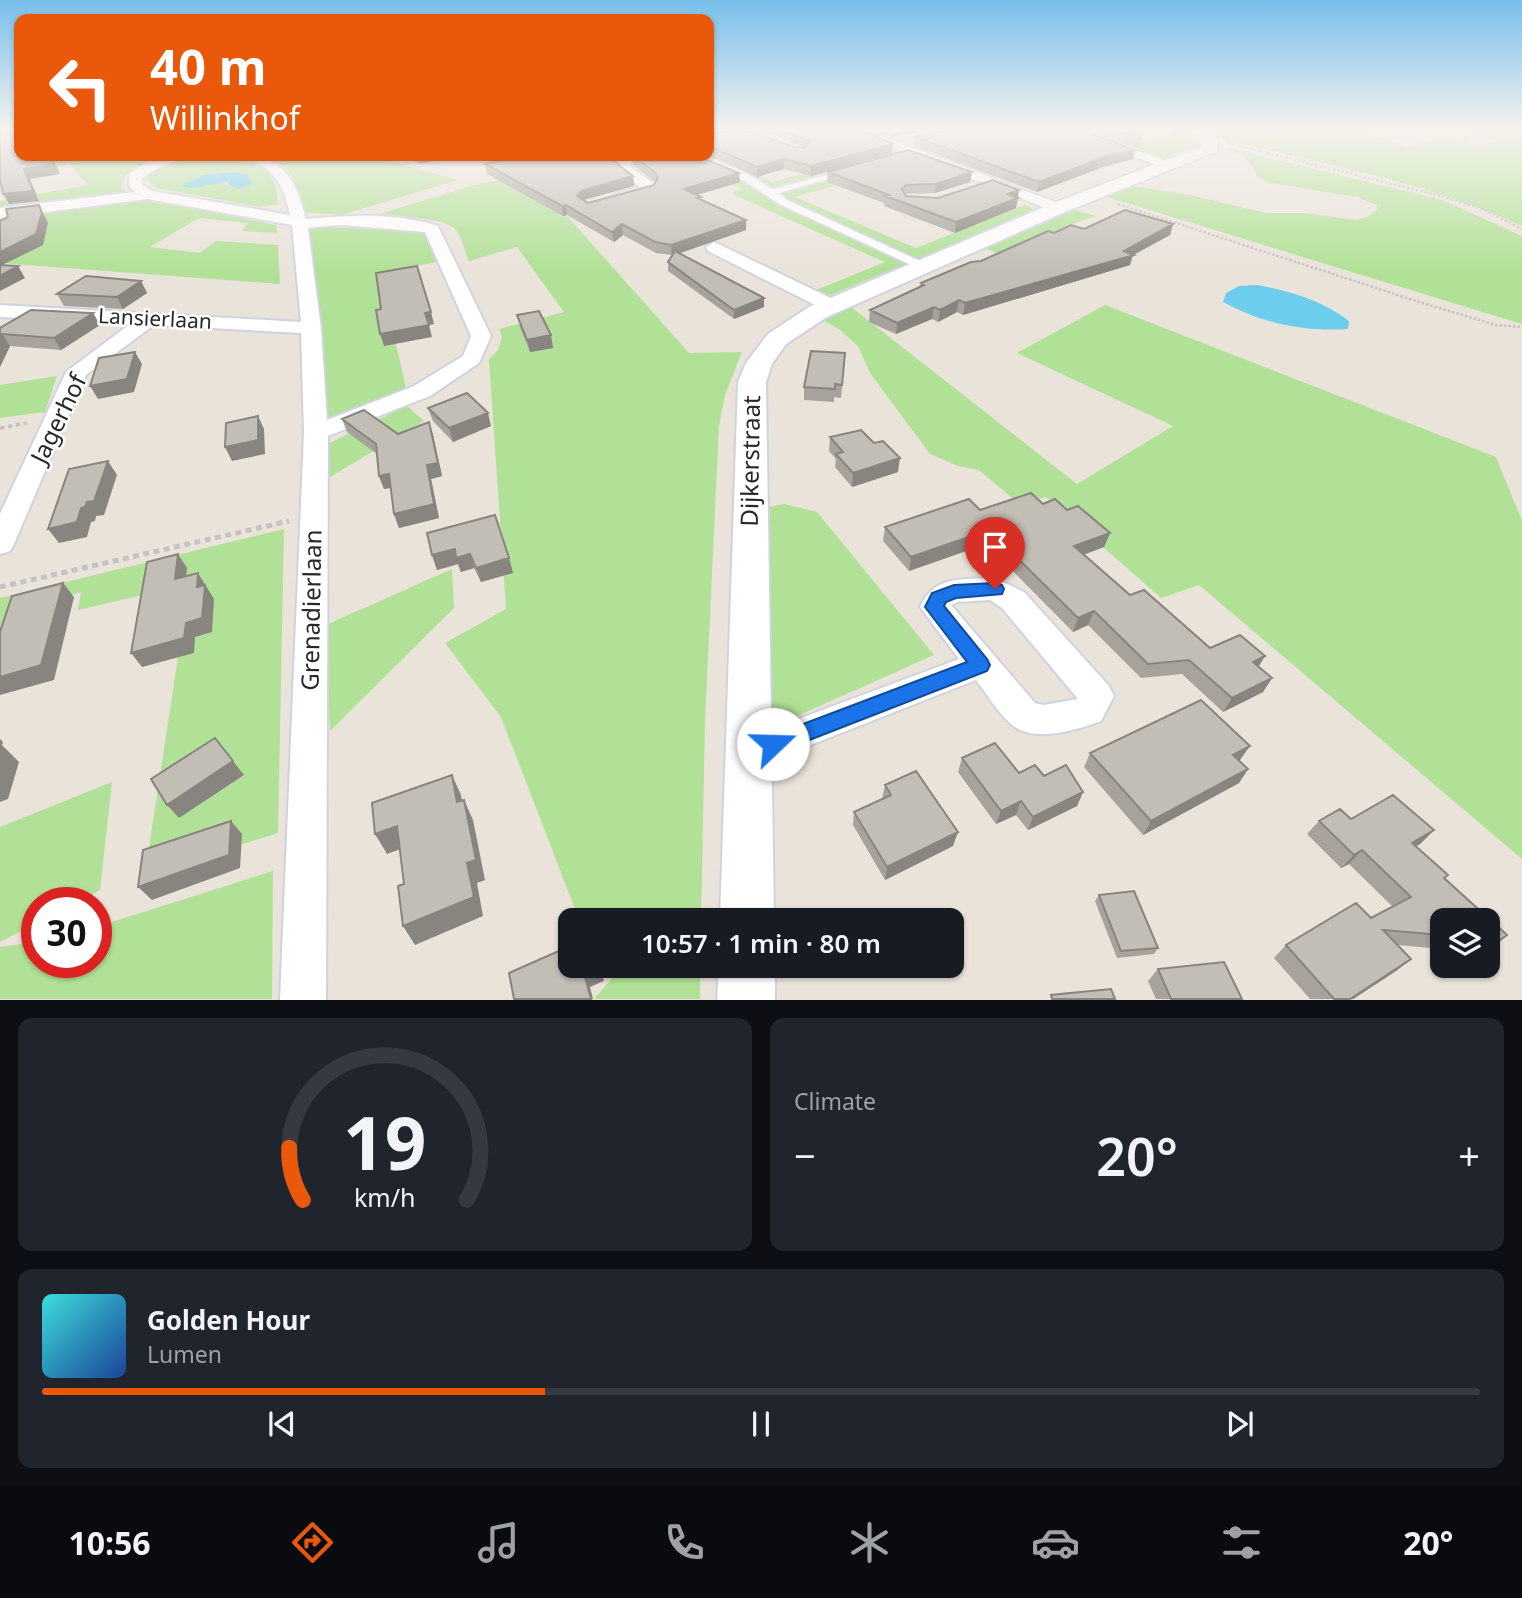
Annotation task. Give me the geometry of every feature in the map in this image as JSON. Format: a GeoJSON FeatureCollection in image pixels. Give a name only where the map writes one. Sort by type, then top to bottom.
{"type":"FeatureCollection","features":[{"type":"Feature","properties":{"kind":"street"},"geometry":{"type":"LineString","coordinates":[[135,177],[136,186],[147,195]]}},
{"type":"Feature","properties":{"kind":"street","name":"Grenadierlaan"},"geometry":{"type":"LineString","coordinates":[[283,177],[292,192],[300,223],[311,328],[316,432],[303,999]]}},
{"type":"Feature","properties":{"kind":"street"},"geometry":{"type":"LineString","coordinates":[[601,203],[649,189],[649,186],[633,177]]}},
{"type":"Feature","properties":{"kind":"street"},"geometry":{"type":"LineString","coordinates":[[741,177],[772,192],[783,202],[925,266]]}},
{"type":"Feature","properties":{"kind":"street"},"geometry":{"type":"LineString","coordinates":[[772,192],[826,177]]}},
{"type":"Feature","properties":{"kind":"street"},"geometry":{"type":"LineString","coordinates":[[977,177],[1058,208]]}},
{"type":"Feature","properties":{"kind":"street","name":"Dijkerstraat"},"geometry":{"type":"LineString","coordinates":[[747,908],[752,382],[759,363],[777,339],[832,306],[1058,208],[1140,177]]}},
{"type":"Feature","properties":{"kind":"street"},"geometry":{"type":"LineString","coordinates":[[968,190],[990,183]]}},
{"type":"Feature","properties":{"kind":"street"},"geometry":{"type":"LineString","coordinates":[[0,213],[147,195],[300,223],[340,220],[419,225],[432,229],[481,335],[472,359],[422,391],[316,432]]}},
{"type":"Feature","properties":{"kind":"street"},"geometry":{"type":"LineString","coordinates":[[715,247],[832,306]]}},
{"type":"Feature","properties":{"kind":"street","name":"Lansierlaan"},"geometry":{"type":"LineString","coordinates":[[0,310],[311,328]]}},
{"type":"Feature","properties":{"kind":"street","name":"Jagerhof"},"geometry":{"type":"LineString","coordinates":[[0,544],[77,372],[150,319]]}},
{"type":"Feature","properties":{"kind":"street"},"geometry":{"type":"LineString","coordinates":[[995,589],[1013,600],[1097,696],[1089,711],[1043,720],[1024,715],[980,665],[934,607],[939,597],[954,591],[995,589]]}},
{"type":"Feature","properties":{"kind":"street"},"geometry":{"type":"LineString","coordinates":[[747,754],[980,665]]}},
{"type":"Feature","properties":{"kind":"street"},"geometry":{"type":"LineString","coordinates":[[746,999],[747,978]]}},
{"type":"Feature","properties":{"kind":"path"},"geometry":{"type":"LineString","coordinates":[[1365,177],[1483,209],[1522,229]]}},
{"type":"Feature","properties":{"kind":"path"},"geometry":{"type":"LineString","coordinates":[[1092,196],[1419,302],[1496,325],[1522,327]]}},
{"type":"Feature","properties":{"kind":"path"},"geometry":{"type":"LineString","coordinates":[[0,587],[314,515]]}},
{"type":"Feature","properties":{"kind":"green space"},"geometry":{"type":"Polygon","coordinates":[[[81,177],[125,177],[121,187],[129,194],[0,210],[0,201],[88,185],[81,177]]]}},
{"type":"Feature","properties":{"kind":"green space"},"geometry":{"type":"Polygon","coordinates":[[[147,177],[203,177],[197,187],[221,182],[235,188],[247,187],[247,177],[271,177],[276,188],[277,204],[260,207],[157,188],[147,177]]]}},
{"type":"Feature","properties":{"kind":"green space"},"geometry":{"type":"Polygon","coordinates":[[[445,177],[457,180],[342,215],[302,212],[293,178],[445,177]]]}},
{"type":"Feature","properties":{"kind":"green space"},"geometry":{"type":"Polygon","coordinates":[[[515,177],[545,177],[589,202],[556,211],[568,217],[689,353],[742,352],[725,395],[719,426],[705,722],[701,908],[575,908],[501,717],[445,643],[506,609],[489,360],[498,350],[502,337],[499,329],[564,312],[517,247],[469,261],[458,233],[450,225],[429,220],[370,217],[474,185],[515,177]]]}},
{"type":"Feature","properties":{"kind":"green space"},"geometry":{"type":"Polygon","coordinates":[[[715,177],[760,177],[773,182],[792,177],[864,177],[795,197],[916,248],[1024,205],[1036,210],[823,298],[809,293],[885,262],[734,195],[733,192],[743,189],[715,177]]]}},
{"type":"Feature","properties":{"kind":"green space"},"geometry":{"type":"Polygon","coordinates":[[[1258,177],[1346,177],[1442,200],[1522,236],[1522,324],[1107,197],[1133,186],[1185,194],[1266,213],[1304,213],[1357,220],[1377,210],[1377,205],[1357,197],[1266,182],[1258,177]]]}},
{"type":"Feature","properties":{"kind":"green space"},"geometry":{"type":"Polygon","coordinates":[[[1377,177],[1522,177],[1522,226],[1448,197],[1377,177]]]}},
{"type":"Feature","properties":{"kind":"green space"},"geometry":{"type":"Polygon","coordinates":[[[149,200],[276,225],[277,233],[242,231],[248,223],[199,218],[150,247],[200,253],[216,241],[278,245],[280,284],[0,263],[0,218],[149,200]]]}},
{"type":"Feature","properties":{"kind":"green space"},"geometry":{"type":"Polygon","coordinates":[[[1074,210],[1096,216],[1068,225],[1007,257],[984,248],[1074,210]]]}},
{"type":"Feature","properties":{"kind":"green space"},"geometry":{"type":"Polygon","coordinates":[[[304,227],[421,230],[428,235],[437,262],[380,273],[406,388],[319,420],[304,227]]]}},
{"type":"Feature","properties":{"kind":"green space"},"geometry":{"type":"Polygon","coordinates":[[[1105,305],[1496,457],[1522,521],[1522,859],[1199,585],[1161,598],[1046,497],[1018,503],[979,470],[958,466],[930,454],[870,373],[858,346],[840,330],[823,320],[851,307],[1077,484],[1173,426],[1017,353],[1105,305]]]}},
{"type":"Feature","properties":{"kind":"green space"},"geometry":{"type":"Polygon","coordinates":[[[57,376],[45,412],[0,418],[0,385],[57,376]]]}},
{"type":"Feature","properties":{"kind":"green space"},"geometry":{"type":"Polygon","coordinates":[[[407,406],[424,421],[325,480],[323,446],[407,406]]]}},
{"type":"Feature","properties":{"kind":"green space"},"geometry":{"type":"Polygon","coordinates":[[[784,504],[817,512],[934,655],[757,734],[754,510],[784,504]]]}},
{"type":"Feature","properties":{"kind":"green space"},"geometry":{"type":"Polygon","coordinates":[[[284,529],[278,833],[145,874],[183,624],[147,594],[78,610],[81,592],[17,611],[0,668],[0,598],[284,529]]]}},
{"type":"Feature","properties":{"kind":"green space"},"geometry":{"type":"Polygon","coordinates":[[[452,569],[454,608],[330,731],[326,625],[452,569]]]}},
{"type":"Feature","properties":{"kind":"green space"},"geometry":{"type":"Polygon","coordinates":[[[112,782],[100,887],[21,887],[21,931],[0,942],[0,827],[112,782]]]}},
{"type":"Feature","properties":{"kind":"green space"},"geometry":{"type":"Polygon","coordinates":[[[273,871],[272,999],[0,999],[0,947],[21,944],[21,978],[112,978],[112,922],[273,871]]]}},
{"type":"Feature","properties":{"kind":"green space"},"geometry":{"type":"Polygon","coordinates":[[[612,978],[700,978],[700,999],[594,999],[612,978]]]}},
{"type":"Feature","properties":{"kind":"water"},"geometry":{"type":"Polygon","coordinates":[[[201,177],[248,177],[252,183],[239,188],[232,187],[227,182],[190,188],[182,186],[201,177]]]}},
{"type":"Feature","properties":{"kind":"water"},"geometry":{"type":"Polygon","coordinates":[[[1257,285],[1317,302],[1349,321],[1348,329],[1315,329],[1268,321],[1223,302],[1226,293],[1239,286],[1257,285]]]}},
{"type":"Feature","properties":{"kind":"building"},"geometry":{"type":"Polygon","coordinates":[[[0,177],[27,177],[33,191],[3,194],[0,177]]]}},
{"type":"Feature","properties":{"kind":"building"},"geometry":{"type":"Polygon","coordinates":[[[508,177],[631,177],[582,191],[577,196],[588,203],[654,185],[657,177],[726,177],[684,189],[701,197],[697,198],[746,220],[671,245],[655,242],[622,224],[612,232],[566,205],[562,206],[508,177]]]}},
{"type":"Feature","properties":{"kind":"building"},"geometry":{"type":"Polygon","coordinates":[[[840,177],[958,177],[936,184],[906,185],[902,189],[906,196],[938,198],[993,180],[1019,190],[1008,194],[1018,198],[956,222],[885,196],[889,195],[840,177]]]}},
{"type":"Feature","properties":{"kind":"building"},"geometry":{"type":"Polygon","coordinates":[[[1024,177],[1053,177],[1039,182],[1024,177]]]}},
{"type":"Feature","properties":{"kind":"building"},"geometry":{"type":"Polygon","coordinates":[[[39,205],[42,213],[36,234],[0,252],[0,221],[8,217],[6,209],[39,205]]]}},
{"type":"Feature","properties":{"kind":"building"},"geometry":{"type":"Polygon","coordinates":[[[1125,210],[1173,224],[1124,251],[1134,255],[965,303],[959,300],[940,310],[934,307],[897,323],[870,310],[924,285],[921,283],[971,262],[981,261],[1048,231],[1054,233],[1071,225],[1084,229],[1125,210]]]}},
{"type":"Feature","properties":{"kind":"building"},"geometry":{"type":"Polygon","coordinates":[[[675,251],[764,298],[734,310],[668,262],[675,251]]]}},
{"type":"Feature","properties":{"kind":"building"},"geometry":{"type":"Polygon","coordinates":[[[0,265],[18,266],[0,276],[0,265]]]}},
{"type":"Feature","properties":{"kind":"building"},"geometry":{"type":"Polygon","coordinates":[[[417,266],[431,312],[425,313],[429,325],[380,334],[376,310],[381,309],[376,273],[417,266]]]}},
{"type":"Feature","properties":{"kind":"building"},"geometry":{"type":"Polygon","coordinates":[[[86,276],[141,281],[117,297],[57,294],[86,276]]]}},
{"type":"Feature","properties":{"kind":"building"},"geometry":{"type":"Polygon","coordinates":[[[31,310],[93,313],[54,338],[2,334],[0,337],[0,328],[31,310]]]}},
{"type":"Feature","properties":{"kind":"building"},"geometry":{"type":"Polygon","coordinates":[[[539,311],[551,335],[527,340],[517,315],[539,311]]]}},
{"type":"Feature","properties":{"kind":"building"},"geometry":{"type":"Polygon","coordinates":[[[811,351],[845,353],[842,385],[835,384],[835,389],[804,387],[811,351]]]}},
{"type":"Feature","properties":{"kind":"building"},"geometry":{"type":"Polygon","coordinates":[[[135,352],[127,379],[90,386],[99,358],[135,352]]]}},
{"type":"Feature","properties":{"kind":"building"},"geometry":{"type":"Polygon","coordinates":[[[467,393],[488,413],[449,428],[428,408],[467,393]]]}},
{"type":"Feature","properties":{"kind":"building"},"geometry":{"type":"Polygon","coordinates":[[[364,410],[398,434],[429,422],[438,463],[427,465],[434,504],[394,514],[389,474],[379,476],[376,444],[342,419],[364,410]]]}},
{"type":"Feature","properties":{"kind":"building"},"geometry":{"type":"Polygon","coordinates":[[[258,416],[258,440],[225,447],[226,423],[258,416]]]}},
{"type":"Feature","properties":{"kind":"building"},"geometry":{"type":"Polygon","coordinates":[[[861,430],[874,443],[883,441],[900,458],[853,473],[836,454],[843,452],[830,437],[861,430]]]}},
{"type":"Feature","properties":{"kind":"building"},"geometry":{"type":"Polygon","coordinates":[[[108,461],[94,501],[87,502],[85,507],[81,508],[77,522],[48,529],[69,469],[108,461]]]}},
{"type":"Feature","properties":{"kind":"building"},"geometry":{"type":"Polygon","coordinates":[[[1031,493],[1043,504],[1055,499],[1067,510],[1078,506],[1110,533],[1074,546],[1130,595],[1144,590],[1210,648],[1240,635],[1265,656],[1253,662],[1272,678],[1232,698],[1189,660],[1148,664],[1094,611],[1078,618],[989,530],[911,557],[885,527],[969,499],[980,510],[1031,493]]]}},
{"type":"Feature","properties":{"kind":"building"},"geometry":{"type":"Polygon","coordinates":[[[495,515],[509,558],[476,568],[470,554],[456,558],[455,549],[432,555],[427,533],[495,515]]]}},
{"type":"Feature","properties":{"kind":"building"},"geometry":{"type":"Polygon","coordinates":[[[178,554],[175,579],[198,573],[197,587],[205,585],[202,618],[186,623],[184,638],[131,653],[147,562],[178,554]]]}},
{"type":"Feature","properties":{"kind":"building"},"geometry":{"type":"Polygon","coordinates":[[[63,583],[41,665],[0,677],[0,632],[12,596],[63,583]]]}},
{"type":"Feature","properties":{"kind":"building"},"geometry":{"type":"Polygon","coordinates":[[[1201,700],[1250,746],[1233,755],[1248,769],[1151,821],[1090,753],[1201,700]]]}},
{"type":"Feature","properties":{"kind":"building"},"geometry":{"type":"Polygon","coordinates":[[[215,738],[233,761],[167,805],[151,779],[215,738]]]}},
{"type":"Feature","properties":{"kind":"building"},"geometry":{"type":"Polygon","coordinates":[[[995,743],[1019,773],[1035,765],[1044,776],[1066,765],[1083,792],[1033,817],[1021,801],[1001,811],[962,758],[995,743]]]}},
{"type":"Feature","properties":{"kind":"building"},"geometry":{"type":"Polygon","coordinates":[[[916,771],[958,832],[887,867],[854,812],[891,795],[885,785],[916,771]]]}},
{"type":"Feature","properties":{"kind":"building"},"geometry":{"type":"Polygon","coordinates":[[[452,775],[457,802],[464,800],[476,860],[467,863],[474,897],[403,926],[398,886],[404,884],[397,826],[375,834],[372,803],[452,775]]]}},
{"type":"Feature","properties":{"kind":"building"},"geometry":{"type":"Polygon","coordinates":[[[1393,795],[1434,830],[1412,843],[1448,875],[1444,878],[1477,908],[1430,908],[1430,934],[1383,930],[1411,959],[1350,999],[1334,999],[1286,945],[1356,903],[1371,918],[1411,897],[1362,850],[1354,855],[1319,821],[1340,809],[1351,819],[1393,795]]]}},
{"type":"Feature","properties":{"kind":"building"},"geometry":{"type":"Polygon","coordinates":[[[231,821],[229,855],[138,887],[143,850],[231,821]]]}},
{"type":"Feature","properties":{"kind":"building"},"geometry":{"type":"Polygon","coordinates":[[[1134,891],[1158,948],[1121,951],[1099,895],[1134,891]]]}},
{"type":"Feature","properties":{"kind":"building"},"geometry":{"type":"Polygon","coordinates":[[[1500,929],[1507,935],[1500,940],[1500,929]]]}},
{"type":"Feature","properties":{"kind":"building"},"geometry":{"type":"Polygon","coordinates":[[[558,951],[558,978],[585,978],[591,999],[514,999],[509,973],[558,951]]]}},
{"type":"Feature","properties":{"kind":"building"},"geometry":{"type":"Polygon","coordinates":[[[1224,962],[1242,999],[1171,999],[1158,969],[1224,962]]]}},
{"type":"Feature","properties":{"kind":"building"},"geometry":{"type":"Polygon","coordinates":[[[1111,989],[1115,999],[1052,999],[1051,995],[1111,989]]]}},
{"type":"Feature","properties":{"kind":"route"},"geometry":{"type":"LineString","coordinates":[[773,744],[980,665],[934,607],[939,597],[954,591],[995,589]]}}]}
